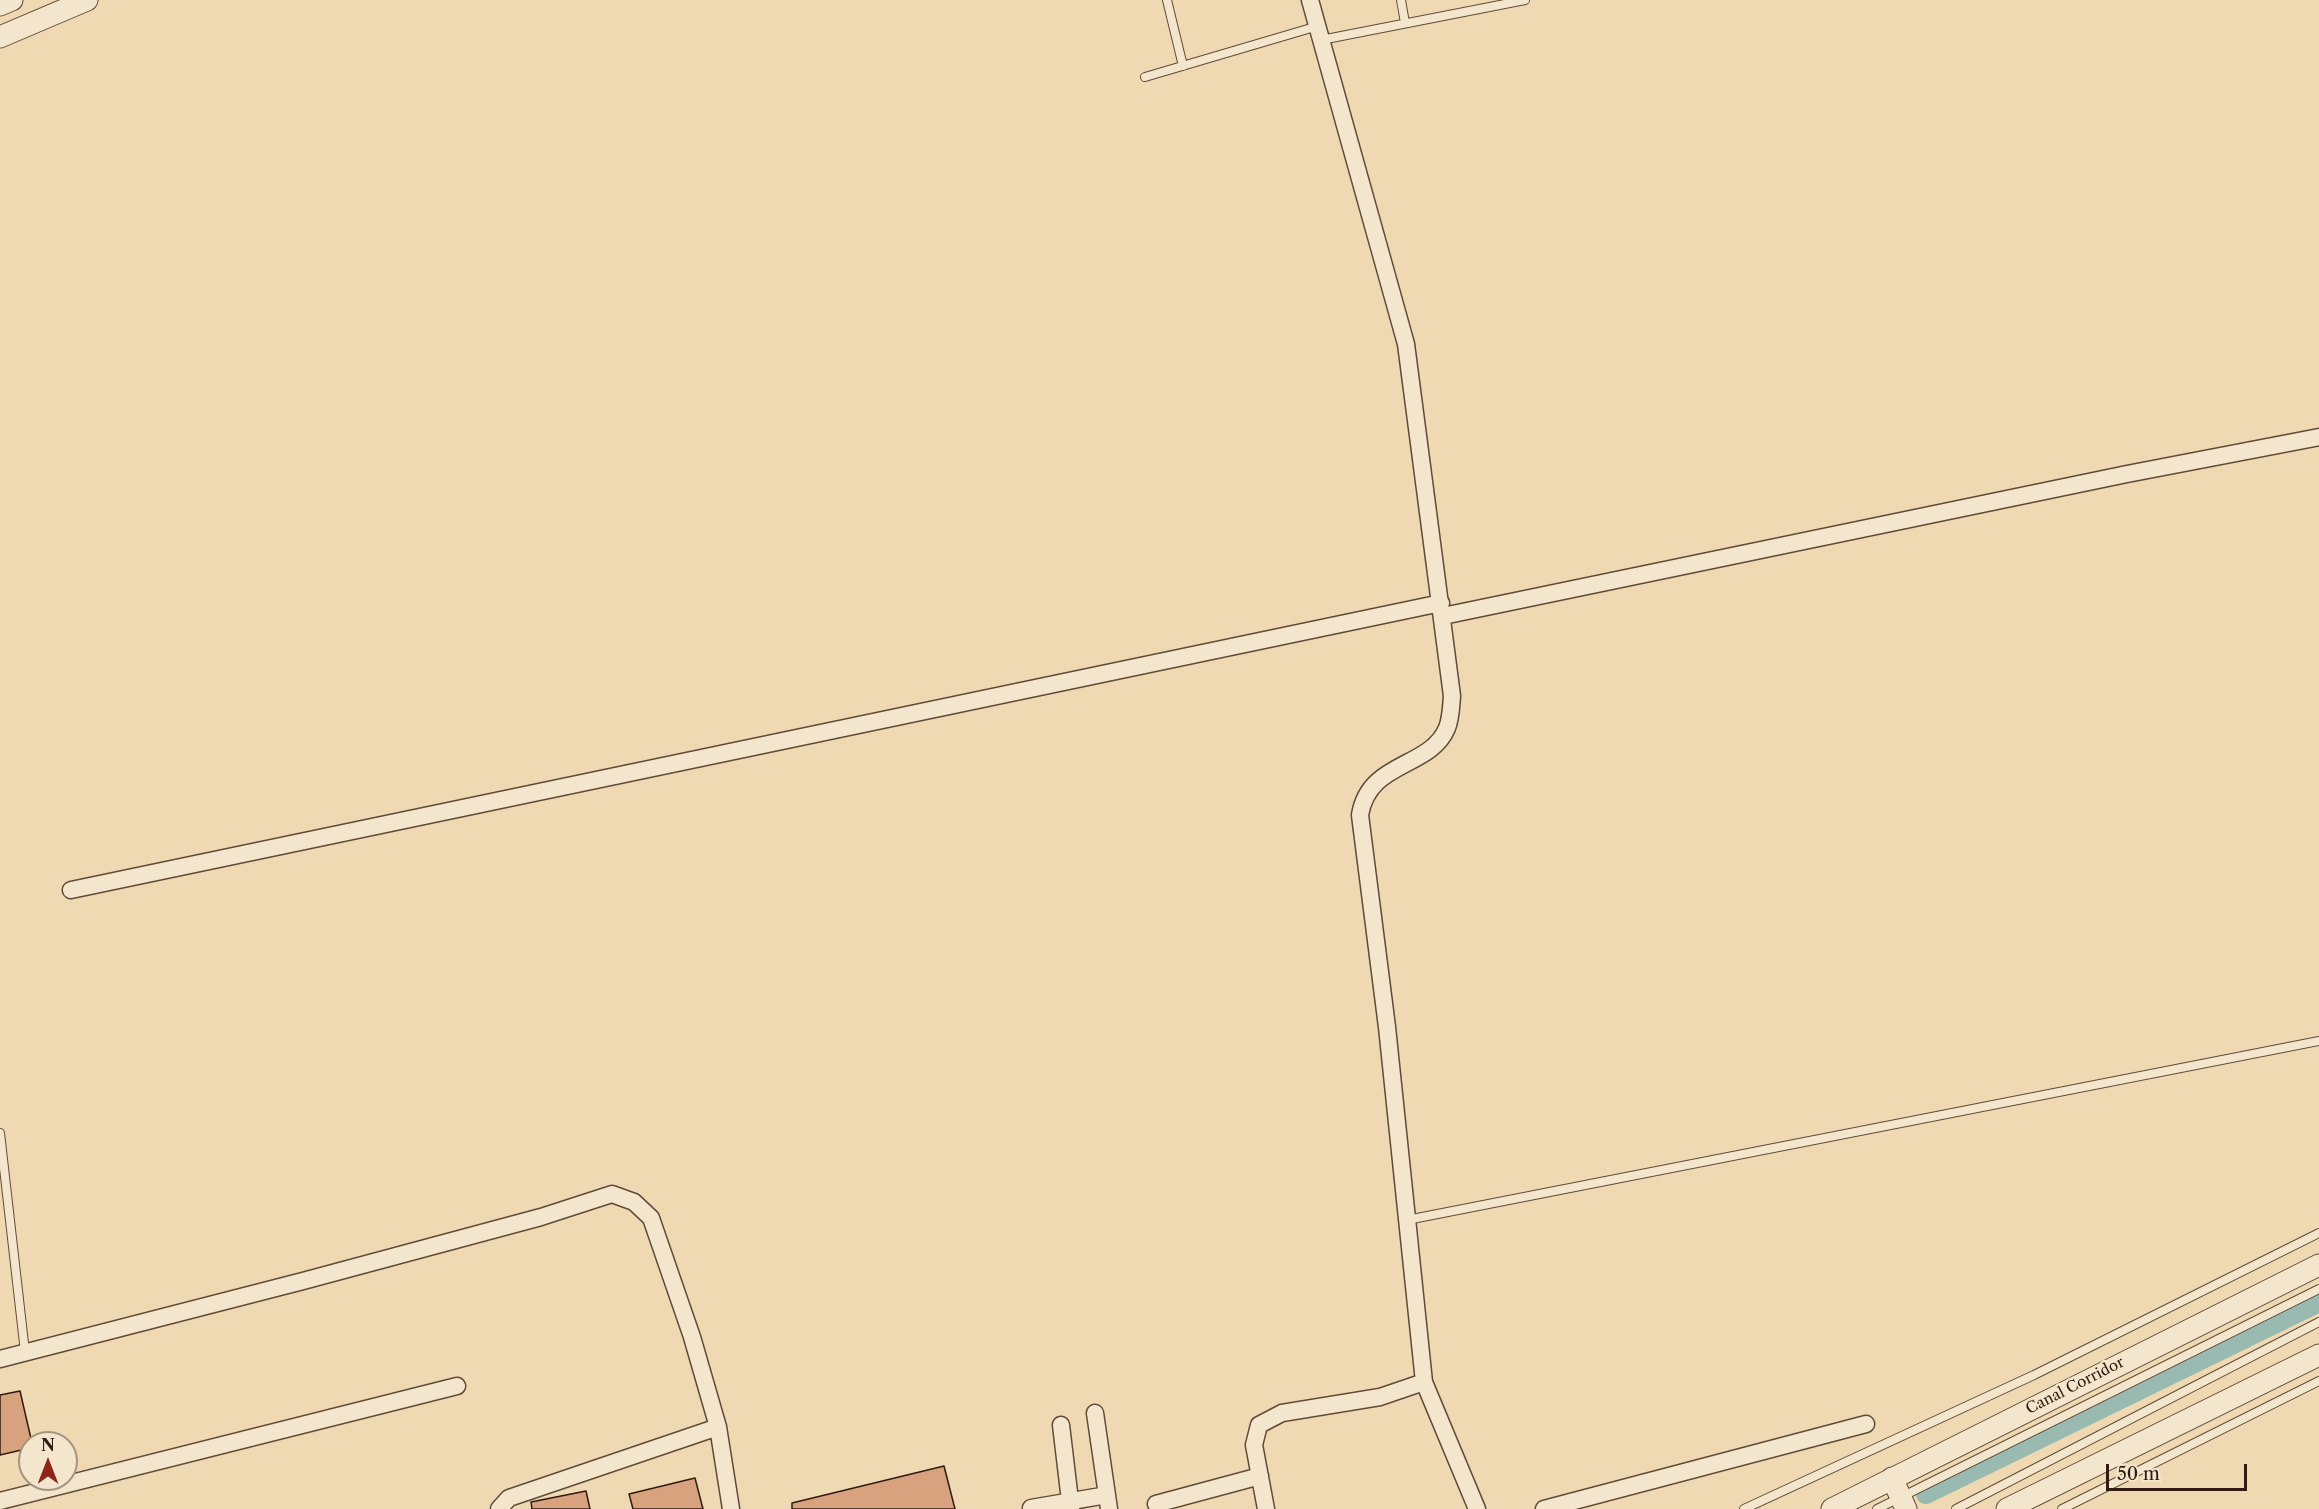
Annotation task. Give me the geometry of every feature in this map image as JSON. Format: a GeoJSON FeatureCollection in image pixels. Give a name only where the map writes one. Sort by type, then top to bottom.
{"type":"FeatureCollection","features":[{"type":"Feature","properties":{"kind":"street"},"geometry":{"type":"LineString","coordinates":[[0,5],[11,0]]}},
{"type":"Feature","properties":{"kind":"street"},"geometry":{"type":"LineString","coordinates":[[0,37],[87,0]]}},
{"type":"Feature","properties":{"kind":"street"},"geometry":{"type":"LineString","coordinates":[[1310,0],[1406,344],[1452,696],[1446,730],[1430,748],[1377,781],[1367,792],[1360,815],[1387,1027],[1424,1382],[1477,1509]]}},
{"type":"Feature","properties":{"kind":"street"},"geometry":{"type":"LineString","coordinates":[[71,890],[1442,610],[2319,437]]}},
{"type":"Feature","properties":{"kind":"street"},"geometry":{"type":"LineString","coordinates":[[0,1359],[541,1217],[612,1194],[634,1202],[651,1218],[692,1337],[718,1426],[731,1509]]}},
{"type":"Feature","properties":{"kind":"street","name":"Canal Corridor"},"geometry":{"type":"LineString","coordinates":[[1832,1509],[1900,1495],[2319,1265]]}},
{"type":"Feature","properties":{"kind":"street"},"geometry":{"type":"LineString","coordinates":[[2007,1509],[2319,1355]]}},
{"type":"Feature","properties":{"kind":"street"},"geometry":{"type":"LineString","coordinates":[[1266,1509],[1254,1445],[1259,1425],[1282,1413],[1380,1397],[1424,1382]]}},
{"type":"Feature","properties":{"kind":"street"},"geometry":{"type":"LineString","coordinates":[[0,1501],[458,1386]]}},
{"type":"Feature","properties":{"kind":"street"},"geometry":{"type":"LineString","coordinates":[[1031,1508],[1108,1502],[1095,1413]]}},
{"type":"Feature","properties":{"kind":"street"},"geometry":{"type":"LineString","coordinates":[[1544,1509],[1866,1424]]}},
{"type":"Feature","properties":{"kind":"street"},"geometry":{"type":"LineString","coordinates":[[1060,1425],[1070,1505]]}},
{"type":"Feature","properties":{"kind":"street"},"geometry":{"type":"LineString","coordinates":[[499,1509],[509,1498],[718,1426]]}},
{"type":"Feature","properties":{"kind":"street"},"geometry":{"type":"LineString","coordinates":[[1156,1504],[1260,1476]]}},
{"type":"Feature","properties":{"kind":"lane"},"geometry":{"type":"LineString","coordinates":[[1167,0],[1183,66]]}},
{"type":"Feature","properties":{"kind":"lane"},"geometry":{"type":"LineString","coordinates":[[1401,0],[1405,23]]}},
{"type":"Feature","properties":{"kind":"lane"},"geometry":{"type":"LineString","coordinates":[[1145,77],[1319,33],[1405,23],[1525,0]]}},
{"type":"Feature","properties":{"kind":"lane"},"geometry":{"type":"LineString","coordinates":[[1407,1220],[2319,1041]]}},
{"type":"Feature","properties":{"kind":"lane"},"geometry":{"type":"LineString","coordinates":[[0,1133],[25,1352]]}},
{"type":"Feature","properties":{"kind":"lane"},"geometry":{"type":"LineString","coordinates":[[1744,1509],[2034,1375],[2319,1233]]}},
{"type":"Feature","properties":{"kind":"lane"},"geometry":{"type":"LineString","coordinates":[[1877,1509],[1900,1495],[2319,1288]]}},
{"type":"Feature","properties":{"kind":"lane"},"geometry":{"type":"LineString","coordinates":[[1956,1509],[2319,1322]]}},
{"type":"Feature","properties":{"kind":"lane"},"geometry":{"type":"LineString","coordinates":[[2062,1509],[2319,1382]]}},
{"type":"Feature","properties":{"kind":"building"},"geometry":{"type":"Polygon","coordinates":[[[20,1391],[29,1431],[18,1431],[18,1451],[0,1455],[0,1395],[20,1391]]]}},
{"type":"Feature","properties":{"kind":"building"},"geometry":{"type":"Polygon","coordinates":[[[944,1466],[955,1509],[792,1509],[792,1503],[944,1466]]]}},
{"type":"Feature","properties":{"kind":"building"},"geometry":{"type":"Polygon","coordinates":[[[695,1478],[703,1509],[633,1509],[629,1494],[695,1478]]]}},
{"type":"Feature","properties":{"kind":"building"},"geometry":{"type":"Polygon","coordinates":[[[586,1491],[590,1509],[532,1509],[531,1502],[586,1491]]]}},
{"type":"Feature","properties":{"kind":"waterway"},"geometry":{"type":"LineString","coordinates":[[1926,1494],[2319,1302]]}}]}
